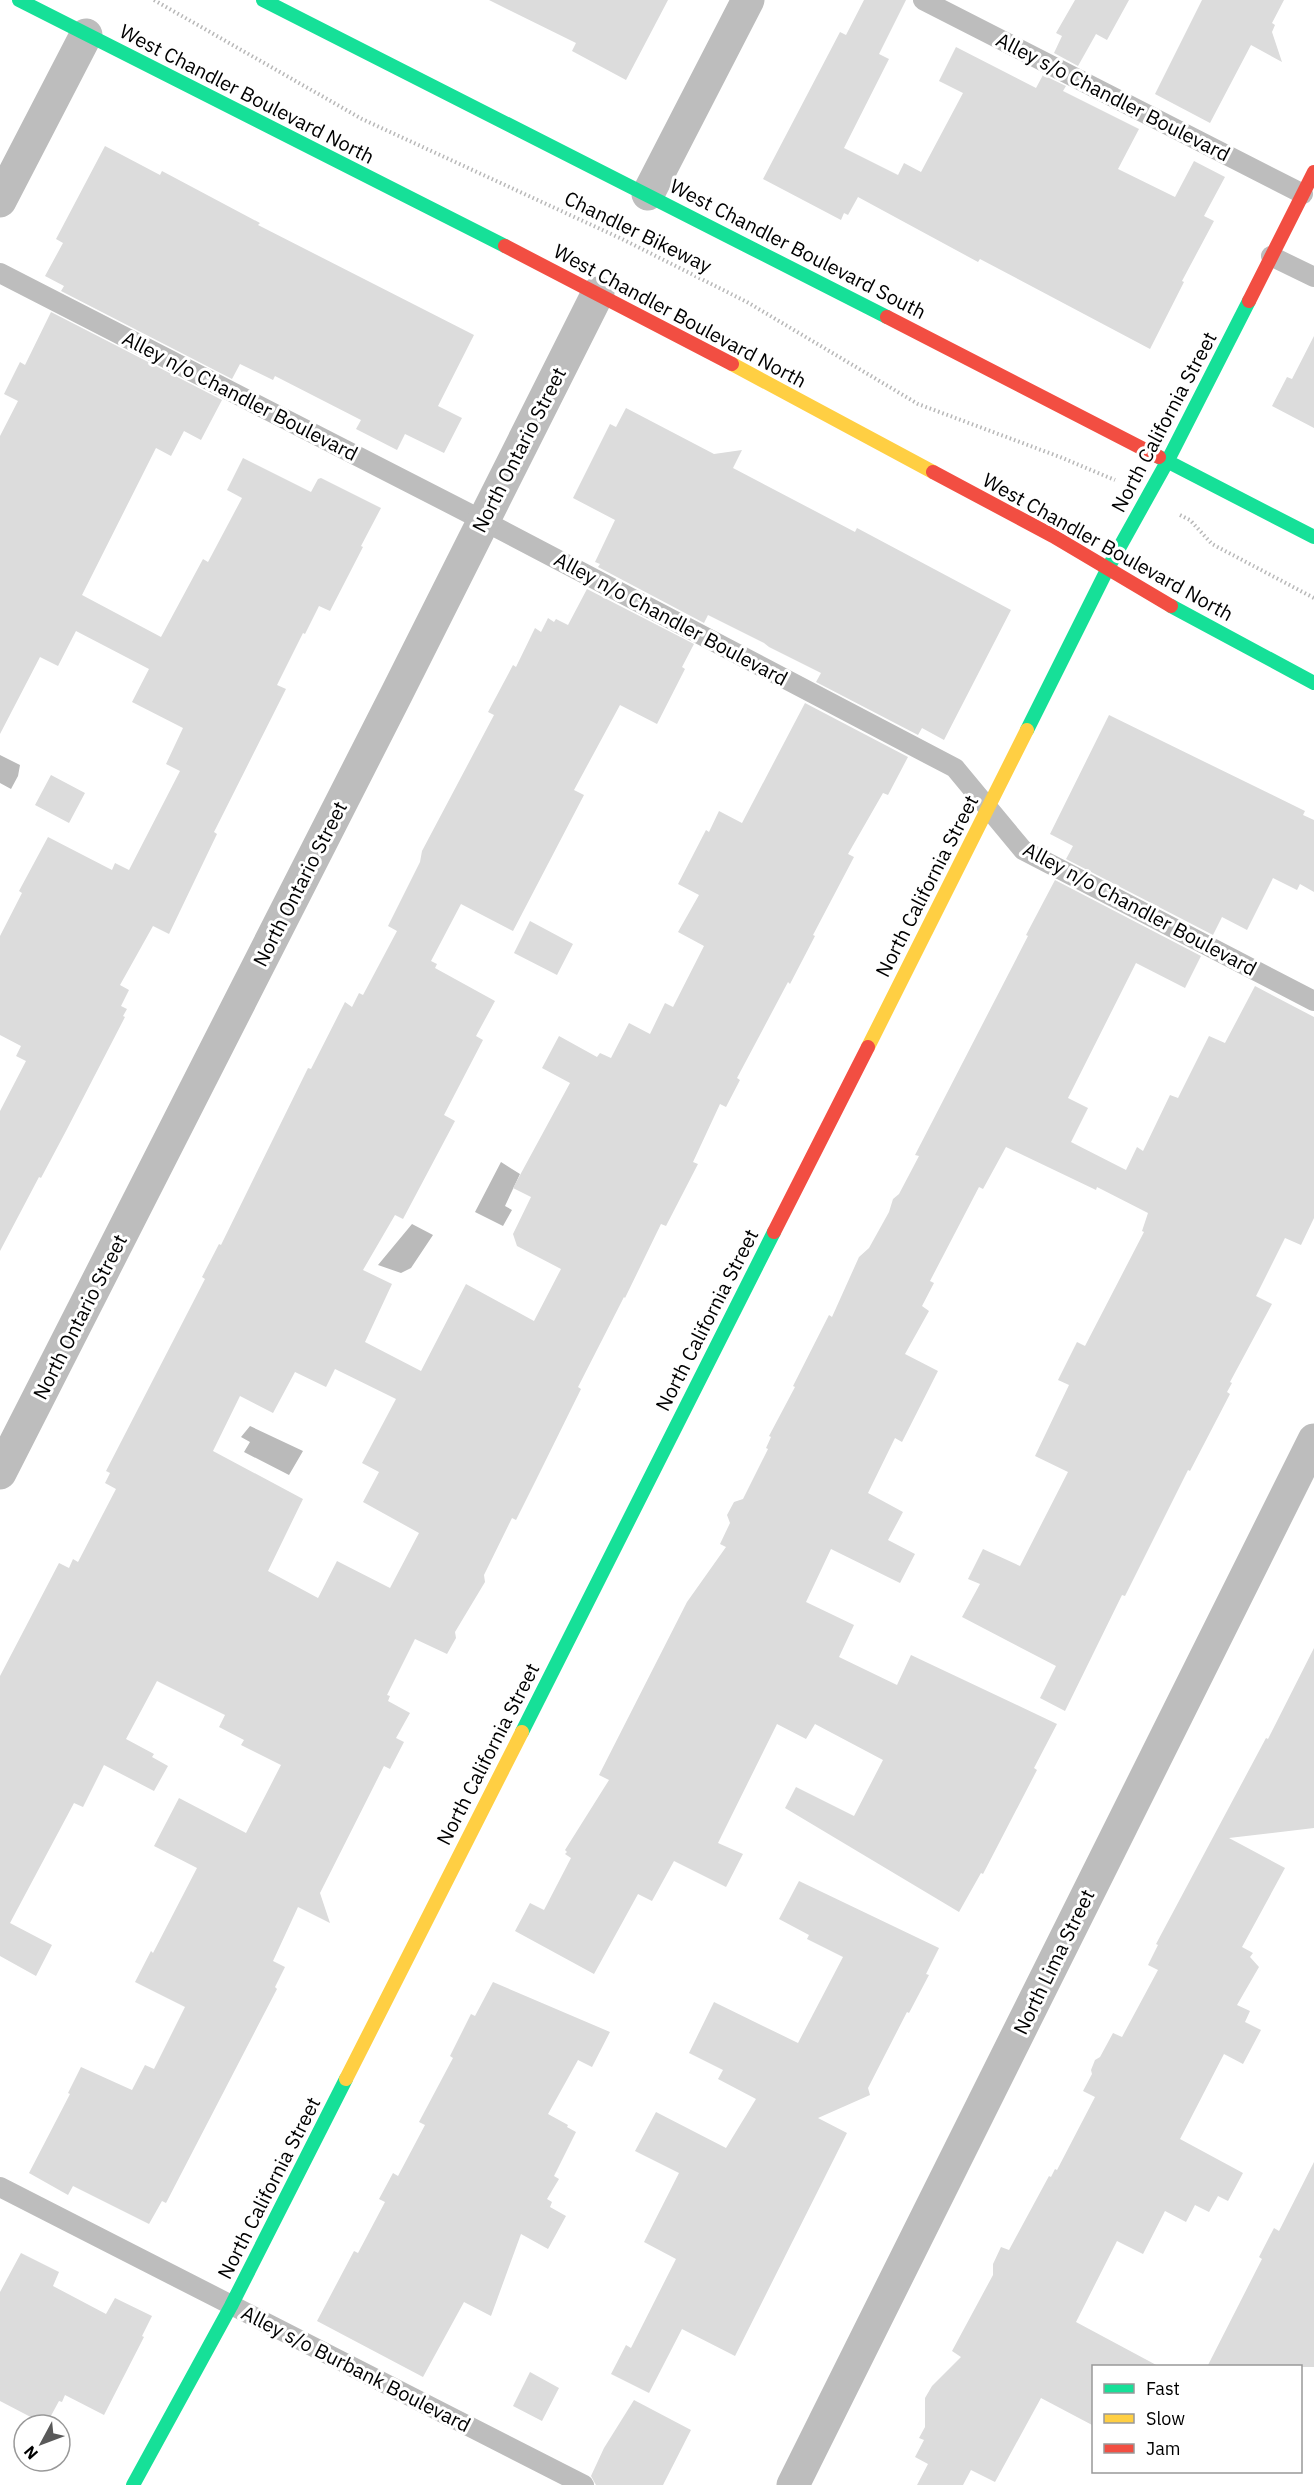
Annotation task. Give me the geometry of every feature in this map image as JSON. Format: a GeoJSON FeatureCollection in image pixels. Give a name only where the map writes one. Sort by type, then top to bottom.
{"type":"FeatureCollection","features":[{"type":"Feature","properties":{"kind":"main road","name":"West Chandler Boulevard North"},"geometry":{"type":"LineString","coordinates":[[19,0],[598,293],[1053,536],[1172,607],[1314,683]]}},
{"type":"Feature","properties":{"kind":"main road","name":"West Chandler Boulevard South"},"geometry":{"type":"LineString","coordinates":[[262,0],[648,194],[1314,537]]}},
{"type":"Feature","properties":{"kind":"main road","name":"North California Street"},"geometry":{"type":"LineString","coordinates":[[133,2485],[231,2306],[989,808],[1108,568],[1167,462],[1314,172]]}},
{"type":"Feature","properties":{"kind":"street"},"geometry":{"type":"LineString","coordinates":[[648,194],[748,0]]}},
{"type":"Feature","properties":{"kind":"street"},"geometry":{"type":"LineString","coordinates":[[0,201],[86,35]]}},
{"type":"Feature","properties":{"kind":"street","name":"North Ontario Street"},"geometry":{"type":"LineString","coordinates":[[0,1473],[598,293]]}},
{"type":"Feature","properties":{"kind":"street","name":"North Lima Street"},"geometry":{"type":"LineString","coordinates":[[793,2485],[1314,1440]]}},
{"type":"Feature","properties":{"kind":"lane","name":"Alley s/o Chandler Boulevard"},"geometry":{"type":"LineString","coordinates":[[923,0],[1303,194]]}},
{"type":"Feature","properties":{"kind":"lane"},"geometry":{"type":"LineString","coordinates":[[1271,256],[1314,277]]}},
{"type":"Feature","properties":{"kind":"lane","name":"Alley n/o Chandler Boulevard"},"geometry":{"type":"LineString","coordinates":[[0,273],[484,521],[955,768],[1023,850],[1314,1001]]}},
{"type":"Feature","properties":{"kind":"lane","name":"Alley s/o Burbank Boulevard"},"geometry":{"type":"LineString","coordinates":[[0,2187],[584,2485]]}},
{"type":"Feature","properties":{"kind":"path","name":"Chandler Bikeway"},"geometry":{"type":"LineString","coordinates":[[154,0],[362,119],[622,239],[747,302],[918,404],[1060,457],[1114,480]]}},
{"type":"Feature","properties":{"kind":"path"},"geometry":{"type":"LineString","coordinates":[[1190,520],[1212,544],[1314,598]]}},
{"type":"Feature","properties":{"kind":"shaded area"},"geometry":{"type":"Polygon","coordinates":[[[0,755],[20,765],[18,776],[11,789],[0,783],[0,755]]]}},
{"type":"Feature","properties":{"kind":"shaded area"},"geometry":{"type":"Polygon","coordinates":[[[501,1162],[520,1174],[505,1206],[512,1210],[503,1226],[475,1212],[501,1162]]]}},
{"type":"Feature","properties":{"kind":"shaded area"},"geometry":{"type":"Polygon","coordinates":[[[412,1224],[433,1235],[411,1268],[401,1273],[378,1265],[412,1224]]]}},
{"type":"Feature","properties":{"kind":"shaded area"},"geometry":{"type":"Polygon","coordinates":[[[250,1426],[303,1451],[289,1475],[244,1452],[250,1442],[241,1437],[250,1426]]]}},
{"type":"Feature","properties":{"kind":"building"},"geometry":{"type":"Polygon","coordinates":[[[489,0],[668,0],[626,80],[572,51],[576,43],[489,0]]]}},
{"type":"Feature","properties":{"kind":"building"},"geometry":{"type":"Polygon","coordinates":[[[864,0],[906,0],[879,54],[889,59],[844,148],[898,175],[904,163],[921,172],[963,93],[939,81],[956,47],[1036,88],[1043,75],[1066,86],[1063,91],[1139,129],[1118,169],[1175,197],[1194,161],[1225,177],[1204,216],[1214,221],[1150,349],[980,259],[978,262],[858,197],[848,215],[844,213],[841,220],[763,179],[840,32],[846,35],[864,0]]]}},
{"type":"Feature","properties":{"kind":"building"},"geometry":{"type":"Polygon","coordinates":[[[1075,0],[1129,0],[1107,40],[1096,34],[1078,66],[1054,53],[1062,36],[1056,33],[1075,0]]]}},
{"type":"Feature","properties":{"kind":"building"},"geometry":{"type":"Polygon","coordinates":[[[1202,0],[1284,0],[1272,23],[1275,25],[1272,32],[1282,62],[1251,45],[1210,123],[1155,94],[1202,0]]]}},
{"type":"Feature","properties":{"kind":"building"},"geometry":{"type":"Polygon","coordinates":[[[105,146],[160,175],[162,171],[260,223],[258,225],[474,335],[438,406],[462,418],[444,453],[405,434],[397,450],[356,429],[361,420],[275,376],[273,380],[240,364],[232,379],[61,291],[64,286],[45,276],[63,243],[56,239],[105,146]]]}},
{"type":"Feature","properties":{"kind":"building"},"geometry":{"type":"Polygon","coordinates":[[[51,312],[222,400],[201,440],[184,431],[171,456],[156,448],[82,595],[161,637],[203,559],[208,562],[242,498],[227,490],[243,458],[311,492],[318,479],[321,478],[381,508],[330,611],[319,606],[277,685],[286,689],[214,832],[217,834],[169,934],[153,926],[120,985],[129,990],[121,1006],[127,1009],[123,1016],[125,1017],[0,1251],[0,1111],[26,1061],[16,1056],[21,1046],[0,1035],[0,936],[22,893],[19,891],[48,837],[112,870],[115,863],[129,870],[180,771],[166,764],[183,728],[132,702],[149,669],[76,631],[58,666],[40,657],[0,734],[0,436],[18,401],[4,394],[20,362],[25,365],[51,312]]]}},
{"type":"Feature","properties":{"kind":"building"},"geometry":{"type":"Polygon","coordinates":[[[1314,336],[1314,428],[1272,406],[1287,377],[1292,379],[1314,336]]]}},
{"type":"Feature","properties":{"kind":"building"},"geometry":{"type":"Polygon","coordinates":[[[626,408],[714,454],[742,450],[733,468],[855,532],[857,528],[1011,610],[944,740],[922,728],[918,735],[816,682],[821,673],[764,643],[708,615],[704,623],[598,567],[600,564],[595,562],[615,520],[573,498],[610,424],[616,427],[626,408]]]}},
{"type":"Feature","properties":{"kind":"building"},"geometry":{"type":"Polygon","coordinates":[[[587,589],[694,644],[682,667],[685,669],[657,724],[620,705],[574,790],[584,795],[513,931],[461,904],[431,961],[437,964],[435,968],[495,1001],[476,1036],[483,1040],[444,1115],[455,1121],[403,1219],[395,1215],[363,1270],[392,1284],[365,1342],[421,1371],[466,1284],[534,1321],[561,1269],[517,1246],[513,1234],[531,1197],[513,1188],[570,1083],[542,1068],[559,1036],[597,1057],[600,1053],[611,1058],[629,1023],[650,1034],[665,1003],[673,1007],[704,946],[678,932],[699,895],[678,884],[706,830],[709,832],[719,811],[742,823],[805,703],[908,757],[888,795],[883,793],[848,854],[854,857],[813,935],[815,936],[737,1078],[740,1080],[726,1107],[720,1104],[693,1162],[698,1164],[666,1226],[661,1224],[578,1387],[581,1389],[516,1520],[512,1518],[484,1575],[485,1582],[455,1632],[456,1638],[447,1654],[415,1639],[387,1695],[390,1696],[388,1701],[410,1713],[396,1738],[404,1742],[390,1769],[384,1766],[320,1893],[330,1923],[298,1907],[273,1961],[285,1967],[275,1987],[277,1989],[166,2203],[162,2201],[149,2224],[73,2186],[68,2195],[29,2173],[70,2094],[68,2093],[81,2067],[132,2090],[145,2065],[154,2069],[185,2007],[135,1982],[151,1951],[153,1953],[197,1868],[154,1846],[179,1798],[246,1833],[281,1765],[241,1745],[244,1740],[219,1727],[225,1715],[157,1681],[126,1739],[154,1754],[152,1757],[168,1766],[154,1791],[104,1765],[83,1807],[74,1803],[10,1923],[52,1945],[36,1976],[0,1956],[0,1676],[59,1563],[69,1568],[73,1559],[78,1562],[116,1489],[105,1483],[110,1473],[106,1471],[205,1279],[202,1277],[219,1244],[221,1245],[308,1068],[311,1069],[345,1002],[352,1007],[359,993],[363,995],[397,931],[388,926],[420,862],[422,851],[494,715],[488,712],[513,665],[516,667],[535,628],[541,632],[548,618],[568,625],[587,589]],[[335,1369],[326,1387],[295,1372],[273,1413],[240,1396],[213,1451],[303,1499],[268,1571],[318,1598],[337,1561],[390,1588],[419,1533],[363,1502],[379,1472],[362,1463],[396,1399],[335,1369]]]}},
{"type":"Feature","properties":{"kind":"building"},"geometry":{"type":"Polygon","coordinates":[[[1109,715],[1305,811],[1303,815],[1314,820],[1314,892],[1300,884],[1297,890],[1273,878],[1247,930],[1222,917],[1213,935],[1066,859],[1073,846],[1050,834],[1109,715]]]}},
{"type":"Feature","properties":{"kind":"building"},"geometry":{"type":"Polygon","coordinates":[[[51,775],[85,793],[69,823],[35,805],[51,775]]]}},
{"type":"Feature","properties":{"kind":"building"},"geometry":{"type":"Polygon","coordinates":[[[1055,880],[1201,956],[1185,988],[1136,963],[1068,1098],[1088,1108],[1071,1142],[1126,1170],[1137,1147],[1143,1151],[1170,1095],[1178,1098],[1209,1036],[1225,1043],[1255,986],[1314,1017],[1314,1218],[1301,1245],[1285,1238],[1256,1296],[1272,1304],[1230,1382],[1232,1383],[1227,1392],[1230,1394],[1190,1471],[1188,1470],[1125,1596],[1122,1595],[1065,1711],[1040,1698],[1056,1666],[962,1617],[980,1584],[968,1579],[983,1549],[1020,1566],[1068,1472],[1035,1456],[1069,1385],[1058,1380],[1077,1342],[1085,1346],[1144,1232],[1142,1231],[1148,1213],[1097,1187],[1096,1190],[1006,1147],[983,1189],[979,1187],[930,1281],[934,1283],[922,1306],[929,1311],[905,1354],[938,1371],[902,1442],[895,1438],[868,1493],[903,1512],[888,1540],[915,1554],[900,1583],[831,1549],[806,1602],[854,1625],[839,1657],[897,1685],[911,1655],[1057,1724],[1034,1768],[1037,1770],[983,1874],[981,1873],[959,1912],[785,1808],[796,1787],[854,1816],[883,1760],[815,1724],[806,1739],[777,1724],[718,1843],[743,1854],[726,1887],[674,1861],[652,1901],[638,1894],[594,1974],[515,1931],[530,1903],[544,1910],[571,1858],[565,1854],[567,1852],[565,1850],[609,1780],[599,1775],[687,1602],[726,1547],[720,1544],[730,1523],[727,1515],[734,1502],[743,1499],[768,1449],[766,1448],[771,1437],[769,1436],[795,1387],[793,1386],[829,1315],[832,1317],[859,1257],[869,1248],[889,1212],[893,1199],[899,1194],[919,1156],[915,1155],[1055,880]]]}},
{"type":"Feature","properties":{"kind":"building"},"geometry":{"type":"Polygon","coordinates":[[[530,921],[573,944],[557,975],[514,953],[530,921]]]}},
{"type":"Feature","properties":{"kind":"building"},"geometry":{"type":"Polygon","coordinates":[[[1314,1648],[1314,1828],[1229,1838],[1285,1868],[1242,1947],[1253,1953],[1250,1957],[1259,1967],[1237,2005],[1250,2011],[1245,2022],[1261,2030],[1243,2064],[1224,2054],[1180,2139],[1243,2173],[1228,2201],[1218,2196],[1209,2212],[1195,2205],[1186,2222],[1165,2211],[1143,2254],[1117,2241],[1076,2322],[1156,2365],[1092,2365],[1092,2425],[1041,2398],[995,2482],[971,2470],[963,2485],[917,2485],[928,2464],[915,2457],[924,2440],[919,2438],[925,2427],[925,2398],[932,2386],[961,2357],[952,2351],[993,2275],[993,2264],[1001,2247],[1009,2250],[1049,2176],[1051,2177],[1055,2169],[1057,2170],[1095,2097],[1083,2091],[1092,2074],[1091,2070],[1095,2060],[1100,2057],[1113,2033],[1122,2037],[1158,1970],[1148,1965],[1158,1945],[1156,1944],[1266,1738],[1268,1739],[1314,1648]]]}},
{"type":"Feature","properties":{"kind":"building"},"geometry":{"type":"Polygon","coordinates":[[[799,1881],[939,1948],[926,1974],[929,1975],[868,2088],[870,2095],[818,2118],[847,2133],[735,2356],[682,2329],[649,2393],[611,2374],[626,2345],[631,2348],[676,2259],[644,2242],[679,2173],[635,2151],[656,2112],[726,2148],[756,2099],[718,2079],[723,2070],[689,2053],[714,2002],[798,2043],[843,1957],[807,1939],[809,1935],[779,1919],[799,1881]]]}},
{"type":"Feature","properties":{"kind":"building"},"geometry":{"type":"Polygon","coordinates":[[[493,1982],[610,2032],[592,2067],[578,2060],[548,2114],[576,2132],[554,2176],[559,2179],[547,2199],[552,2202],[550,2207],[566,2216],[548,2249],[521,2234],[491,2316],[464,2302],[423,2377],[317,2321],[354,2251],[358,2253],[385,2202],[379,2199],[393,2173],[398,2176],[425,2125],[419,2122],[453,2058],[450,2056],[471,2014],[475,2016],[493,1982]]]}},
{"type":"Feature","properties":{"kind":"building"},"geometry":{"type":"Polygon","coordinates":[[[1314,2162],[1314,2367],[1208,2365],[1262,2259],[1259,2257],[1274,2228],[1279,2231],[1314,2162]]]}},
{"type":"Feature","properties":{"kind":"building"},"geometry":{"type":"Polygon","coordinates":[[[21,2253],[59,2272],[53,2286],[106,2314],[115,2298],[152,2316],[142,2336],[144,2337],[104,2415],[65,2395],[52,2413],[23,2413],[0,2401],[0,2292],[21,2253]]]}},
{"type":"Feature","properties":{"kind":"building"},"geometry":{"type":"Polygon","coordinates":[[[530,2372],[559,2388],[542,2421],[513,2406],[530,2372]]]}},
{"type":"Feature","properties":{"kind":"building"},"geometry":{"type":"Polygon","coordinates":[[[634,2400],[691,2430],[663,2485],[596,2485],[591,2476],[604,2448],[634,2400]]]}},
{"type":"Feature","properties":{"kind":"traffic: fast"},"geometry":{"type":"LineString","coordinates":[[19,0],[505,246]]}},
{"type":"Feature","properties":{"kind":"traffic: fast"},"geometry":{"type":"LineString","coordinates":[[263,0],[887,317]]}},
{"type":"Feature","properties":{"kind":"traffic: fast"},"geometry":{"type":"LineString","coordinates":[[1027,730],[1108,568],[1167,462],[1249,301]]}},
{"type":"Feature","properties":{"kind":"traffic: fast"},"geometry":{"type":"LineString","coordinates":[[1159,457],[1314,537]]}},
{"type":"Feature","properties":{"kind":"traffic: fast"},"geometry":{"type":"LineString","coordinates":[[1171,606],[1314,683]]}},
{"type":"Feature","properties":{"kind":"traffic: fast"},"geometry":{"type":"LineString","coordinates":[[522,1732],[774,1232]]}},
{"type":"Feature","properties":{"kind":"traffic: fast"},"geometry":{"type":"LineString","coordinates":[[133,2485],[231,2306],[346,2079]]}},
{"type":"Feature","properties":{"kind":"traffic: slow"},"geometry":{"type":"LineString","coordinates":[[732,364],[933,472]]}},
{"type":"Feature","properties":{"kind":"traffic: slow"},"geometry":{"type":"LineString","coordinates":[[868,1047],[1027,730]]}},
{"type":"Feature","properties":{"kind":"traffic: slow"},"geometry":{"type":"LineString","coordinates":[[346,2079],[522,1732]]}},
{"type":"Feature","properties":{"kind":"traffic: jam"},"geometry":{"type":"LineString","coordinates":[[1249,301],[1314,172]]}},
{"type":"Feature","properties":{"kind":"traffic: jam"},"geometry":{"type":"LineString","coordinates":[[505,246],[732,364]]}},
{"type":"Feature","properties":{"kind":"traffic: jam"},"geometry":{"type":"LineString","coordinates":[[887,317],[1159,457]]}},
{"type":"Feature","properties":{"kind":"traffic: jam"},"geometry":{"type":"LineString","coordinates":[[933,472],[1053,536],[1171,606]]}},
{"type":"Feature","properties":{"kind":"traffic: jam"},"geometry":{"type":"LineString","coordinates":[[774,1232],[868,1047]]}}]}
